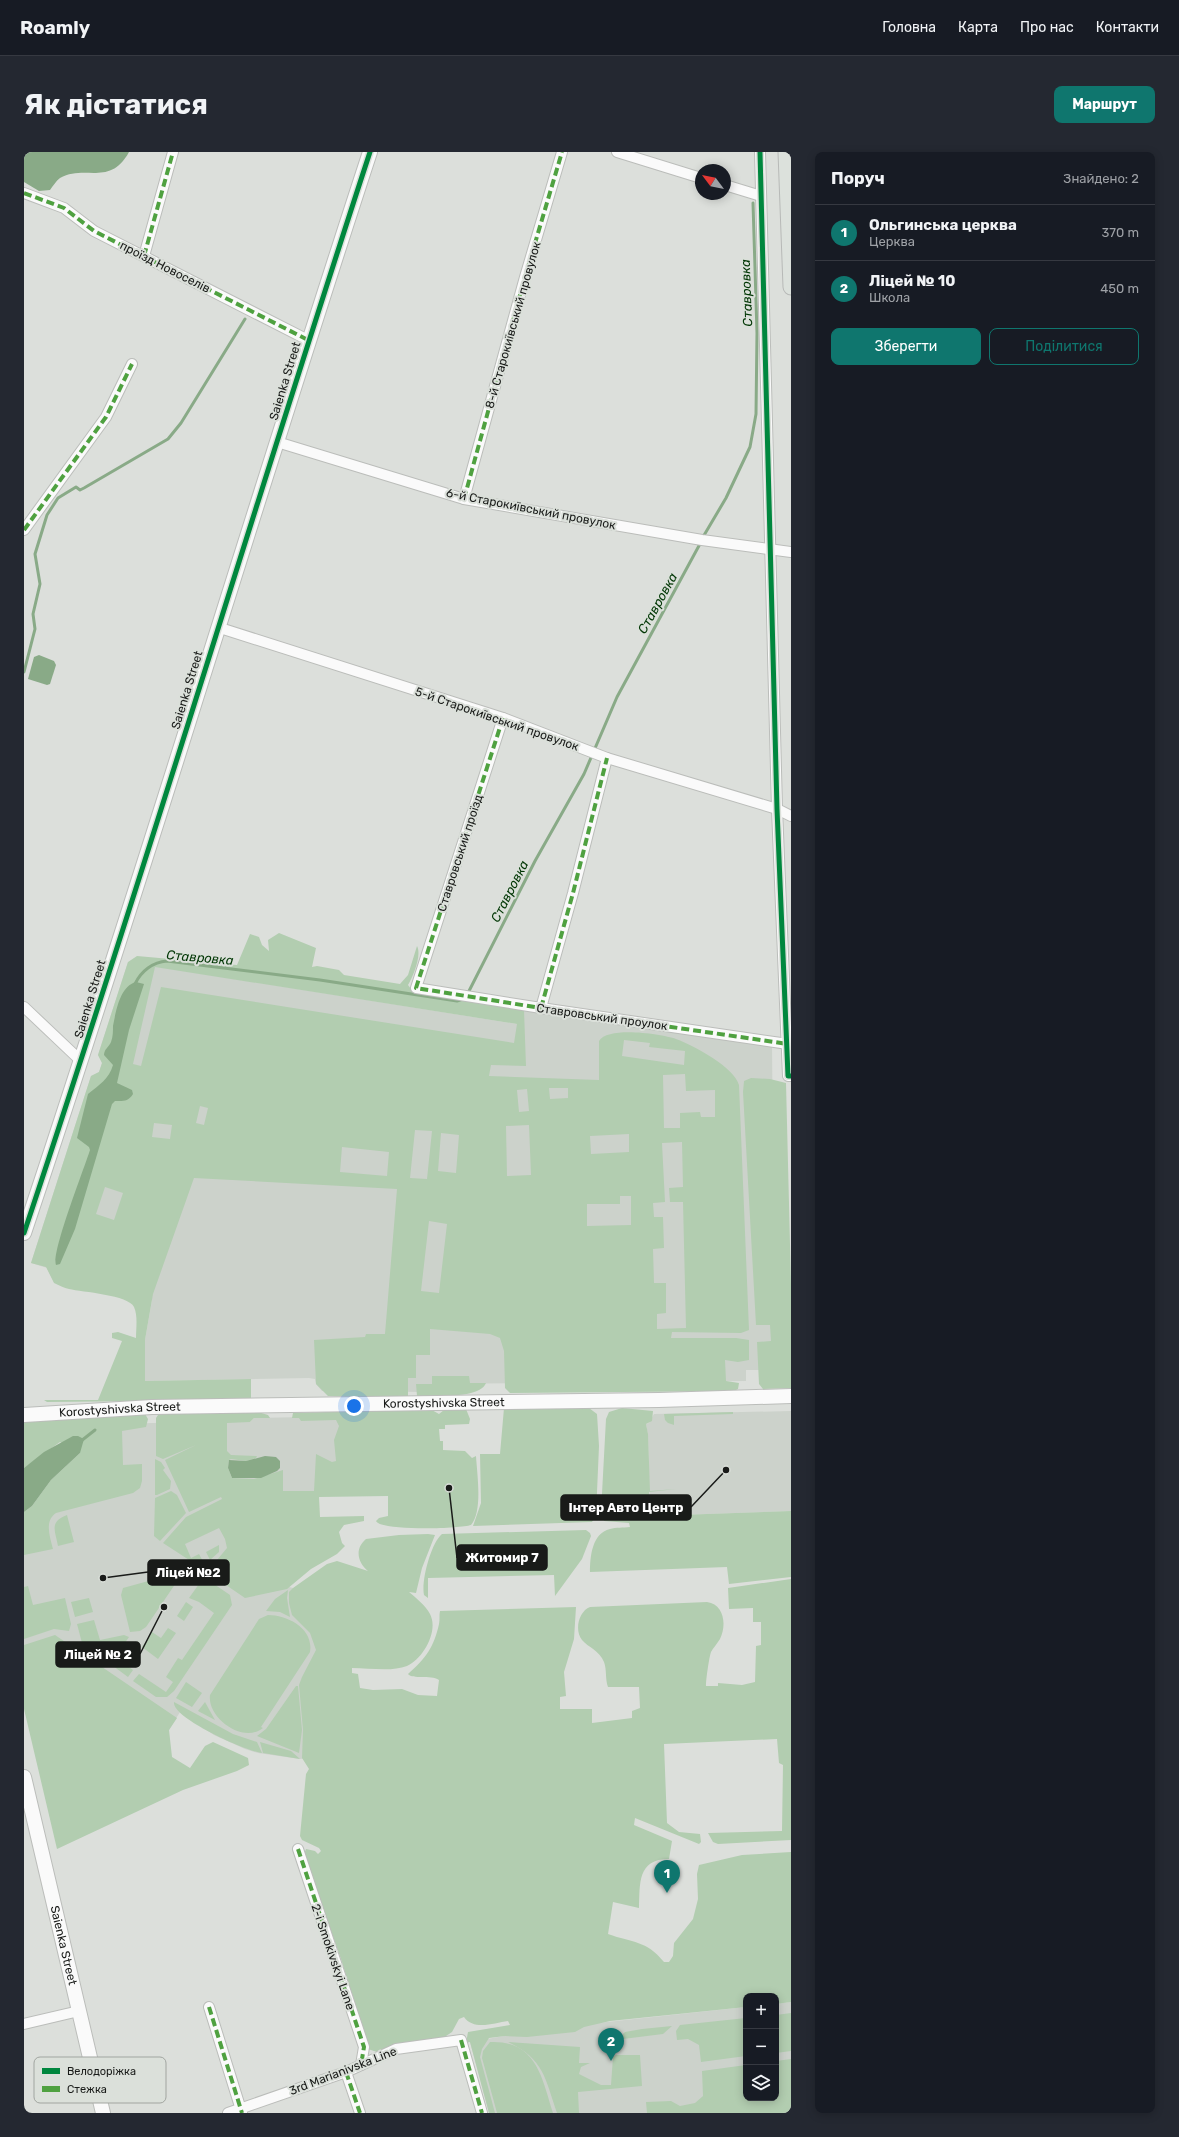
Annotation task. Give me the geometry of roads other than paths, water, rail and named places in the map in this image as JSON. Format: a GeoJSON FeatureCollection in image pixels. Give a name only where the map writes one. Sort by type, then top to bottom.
{"type":"FeatureCollection","features":[{"type":"Feature","properties":{"kind":"main road"},"geometry":{"type":"LineString","coordinates":[[786,152],[791,287]]}},
{"type":"Feature","properties":{"kind":"street"},"geometry":{"type":"LineString","coordinates":[[144,256],[173,152]]}},
{"type":"Feature","properties":{"kind":"street","name":"Saienka Street"},"geometry":{"type":"LineString","coordinates":[[24,1234],[81,1062],[308,340],[370,152]]}},
{"type":"Feature","properties":{"kind":"street","name":"8-й Старокиївський провулок"},"geometry":{"type":"LineString","coordinates":[[464,499],[525,277],[562,152]]}},
{"type":"Feature","properties":{"kind":"street"},"geometry":{"type":"LineString","coordinates":[[617,152],[695,176]]}},
{"type":"Feature","properties":{"kind":"street"},"geometry":{"type":"LineString","coordinates":[[760,152],[778,809],[788,1076],[791,1076]]}},
{"type":"Feature","properties":{"kind":"street"},"geometry":{"type":"LineString","coordinates":[[731,187],[761,196]]}},
{"type":"Feature","properties":{"kind":"street","name":"проїзд Новоселів"},"geometry":{"type":"LineString","coordinates":[[24,193],[64,208],[94,231],[308,340]]}},
{"type":"Feature","properties":{"kind":"street"},"geometry":{"type":"LineString","coordinates":[[24,530],[106,417],[132,364]]}},
{"type":"Feature","properties":{"kind":"street","name":"6-й Старокиївський провулок"},"geometry":{"type":"LineString","coordinates":[[277,442],[464,499],[702,540],[791,552]]}},
{"type":"Feature","properties":{"kind":"street","name":"5-й Старокиївський провулок"},"geometry":{"type":"LineString","coordinates":[[217,627],[504,718],[607,758],[778,809],[791,816]]}},
{"type":"Feature","properties":{"kind":"street","name":"Ставровський проїзд"},"geometry":{"type":"LineString","coordinates":[[416,988],[504,718]]}},
{"type":"Feature","properties":{"kind":"street"},"geometry":{"type":"LineString","coordinates":[[541,1008],[573,893],[607,758]]}},
{"type":"Feature","properties":{"kind":"street","name":"Ставровський проулок"},"geometry":{"type":"LineString","coordinates":[[416,988],[788,1044]]}},
{"type":"Feature","properties":{"kind":"street"},"geometry":{"type":"LineString","coordinates":[[24,1007],[81,1062]]}},
{"type":"Feature","properties":{"kind":"street","name":"Korostyshivska Street"},"geometry":{"type":"LineString","coordinates":[[24,1415],[152,1407],[659,1400],[791,1396]]}},
{"type":"Feature","properties":{"kind":"street","name":"Saienka Street"},"geometry":{"type":"LineString","coordinates":[[24,1777],[90,2057]]}},
{"type":"Feature","properties":{"kind":"street","name":"2-i Smokivskyi Lane"},"geometry":{"type":"LineString","coordinates":[[298,1849],[364,2047],[361,2065]]}},
{"type":"Feature","properties":{"kind":"street"},"geometry":{"type":"LineString","coordinates":[[208,2007],[241,2111]]}},
{"type":"Feature","properties":{"kind":"street"},"geometry":{"type":"LineString","coordinates":[[24,2024],[79,2011]]}},
{"type":"Feature","properties":{"kind":"street","name":"3rd Marianivska Line"},"geometry":{"type":"LineString","coordinates":[[228,2113],[241,2111],[346,2072],[396,2049],[461,2040],[482,2113]]}},
{"type":"Feature","properties":{"kind":"street"},"geometry":{"type":"LineString","coordinates":[[346,2072],[360,2113]]}},
{"type":"Feature","properties":{"kind":"street","name":"Saienka Street"},"geometry":{"type":"LineString","coordinates":[[101,2103],[103,2113]]}},
{"type":"Feature","properties":{"kind":"waterway","name":"Ставровка"},"geometry":{"type":"LineString","coordinates":[[703,537],[726,498],[750,447],[756,414],[757,333],[753,203]]}},
{"type":"Feature","properties":{"kind":"waterway"},"geometry":{"type":"LineString","coordinates":[[24,672],[35,629],[33,614],[40,584],[35,554],[47,515],[58,498],[76,487],[80,490],[84,488],[168,439],[181,423],[245,319]]}},
{"type":"Feature","properties":{"kind":"waterway","name":"Ставровка"},"geometry":{"type":"LineString","coordinates":[[468,993],[535,861],[584,774],[617,697],[701,542]]}},
{"type":"Feature","properties":{"kind":"waterway","name":"Ставровка"},"geometry":{"type":"LineString","coordinates":[[135,984],[144,971],[152,965],[167,961],[320,980],[457,1001],[463,999]]}},
{"type":"Feature","properties":{"kind":"waterway","name":"Ставровка"},"geometry":{"type":"LineString","coordinates":[[81,1441],[95,1430]]}},
{"type":"Feature","properties":{"kind":"place","name":"Інтер Авто Центр"},"geometry":{"type":"Point","coordinates":[726,1470]}},
{"type":"Feature","properties":{"kind":"place","name":"Житомир 7"},"geometry":{"type":"Point","coordinates":[449,1488]}},
{"type":"Feature","properties":{"kind":"place","name":"Ліцей №2"},"geometry":{"type":"Point","coordinates":[103,1578]}},
{"type":"Feature","properties":{"kind":"place","name":"Ліцей № 2"},"geometry":{"type":"Point","coordinates":[164,1607]}},
{"type":"Feature","properties":{"kind":"place","name":"Ольгинська церква"},"geometry":{"type":"Point","coordinates":[667,1893]}},
{"type":"Feature","properties":{"kind":"place","name":"Ліцей № 10"},"geometry":{"type":"Point","coordinates":[611,2061]}}]}
